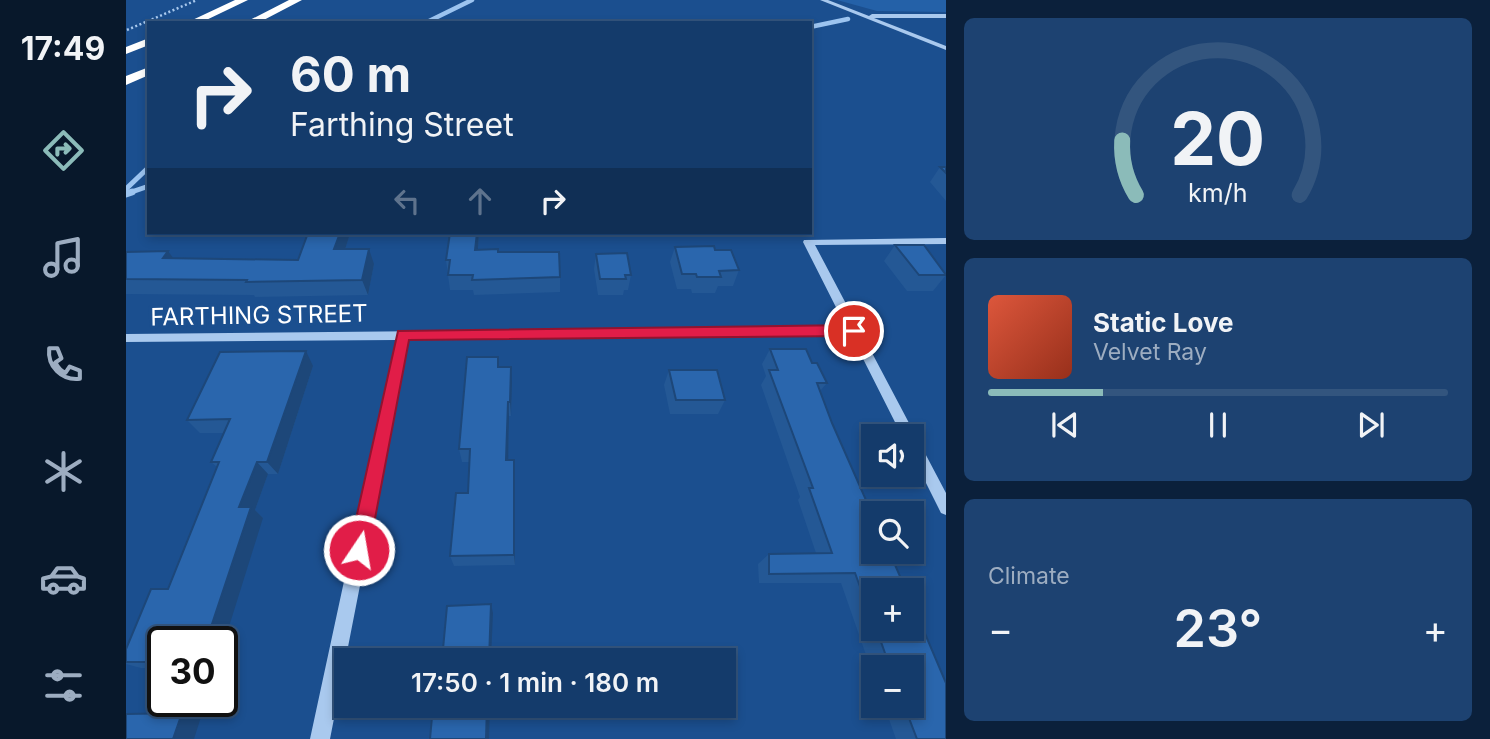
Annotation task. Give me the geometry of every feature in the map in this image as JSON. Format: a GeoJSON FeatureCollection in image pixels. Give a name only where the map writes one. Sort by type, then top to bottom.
{"type":"FeatureCollection","features":[{"type":"Feature","properties":{"kind":"highway"},"geometry":{"type":"LineString","coordinates":[[196,21],[243,0]]}},
{"type":"Feature","properties":{"kind":"highway"},"geometry":{"type":"LineString","coordinates":[[253,21],[297,0]]}},
{"type":"Feature","properties":{"kind":"highway"},"geometry":{"type":"LineString","coordinates":[[126,51],[147,42]]}},
{"type":"Feature","properties":{"kind":"highway"},"geometry":{"type":"LineString","coordinates":[[126,81],[147,71]]}},
{"type":"Feature","properties":{"kind":"street"},"geometry":{"type":"LineString","coordinates":[[824,0],[946,48]]}},
{"type":"Feature","properties":{"kind":"street"},"geometry":{"type":"LineString","coordinates":[[865,16],[946,16]]}},
{"type":"Feature","properties":{"kind":"street"},"geometry":{"type":"LineString","coordinates":[[903,424],[808,242],[946,241]]}},
{"type":"Feature","properties":{"kind":"street","name":"FARTHING STREET"},"geometry":{"type":"LineString","coordinates":[[126,338],[854,331]]}},
{"type":"Feature","properties":{"kind":"street"},"geometry":{"type":"LineString","coordinates":[[320,739],[403,335]]}},
{"type":"Feature","properties":{"kind":"street"},"geometry":{"type":"LineString","coordinates":[[924,465],[946,508]]}},
{"type":"Feature","properties":{"kind":"path"},"geometry":{"type":"LineString","coordinates":[[147,21],[197,0]]}},
{"type":"Feature","properties":{"kind":"path"},"geometry":{"type":"LineString","coordinates":[[126,30],[147,21]]}},
{"type":"Feature","properties":{"kind":"shaded area"},"geometry":{"type":"Polygon","coordinates":[[[837,0],[946,0],[946,12],[877,11],[837,0]]]}},
{"type":"Feature","properties":{"kind":"building"},"geometry":{"type":"Polygon","coordinates":[[[307,235],[339,235],[334,249],[369,249],[362,280],[246,282],[247,280],[126,279],[126,252],[168,251],[163,258],[298,260],[307,235]]]}},
{"type":"Feature","properties":{"kind":"building"},"geometry":{"type":"Polygon","coordinates":[[[450,235],[477,235],[475,250],[559,252],[560,277],[472,280],[473,275],[448,275],[450,260],[446,260],[450,235]]]}},
{"type":"Feature","properties":{"kind":"building"},"geometry":{"type":"Polygon","coordinates":[[[895,245],[924,245],[946,275],[919,275],[895,245]]]}},
{"type":"Feature","properties":{"kind":"building"},"geometry":{"type":"Polygon","coordinates":[[[714,246],[715,250],[731,250],[739,270],[719,271],[721,277],[682,274],[675,247],[714,246]]]}},
{"type":"Feature","properties":{"kind":"building"},"geometry":{"type":"Polygon","coordinates":[[[627,253],[631,275],[625,275],[626,279],[600,279],[596,254],[627,253]]]}},
{"type":"Feature","properties":{"kind":"building"},"geometry":{"type":"Polygon","coordinates":[[[770,349],[806,349],[812,363],[817,363],[827,383],[817,383],[866,501],[861,501],[861,564],[895,564],[901,578],[861,578],[861,589],[855,573],[769,574],[769,554],[832,553],[809,488],[813,488],[769,370],[778,370],[770,349]]]}},
{"type":"Feature","properties":{"kind":"building"},"geometry":{"type":"Polygon","coordinates":[[[306,351],[267,462],[257,462],[239,507],[251,507],[211,626],[147,626],[147,662],[126,662],[126,649],[151,589],[168,589],[219,462],[211,462],[230,419],[187,420],[220,352],[306,351]]]}},
{"type":"Feature","properties":{"kind":"building"},"geometry":{"type":"Polygon","coordinates":[[[467,357],[498,357],[498,367],[511,367],[506,460],[514,460],[514,555],[450,556],[456,493],[468,493],[470,449],[459,449],[467,357]]]}},
{"type":"Feature","properties":{"kind":"building"},"geometry":{"type":"Polygon","coordinates":[[[669,370],[717,370],[725,400],[676,400],[669,370]]]}},
{"type":"Feature","properties":{"kind":"building"},"geometry":{"type":"Polygon","coordinates":[[[491,604],[489,648],[443,648],[447,606],[491,604]]]}},
{"type":"Feature","properties":{"kind":"building"},"geometry":{"type":"Polygon","coordinates":[[[924,631],[946,683],[946,739],[917,739],[909,718],[924,718],[924,655],[886,655],[881,641],[924,641],[924,631]]]}},
{"type":"Feature","properties":{"kind":"building"},"geometry":{"type":"Polygon","coordinates":[[[126,714],[181,717],[173,739],[126,739],[126,714]]]}},
{"type":"Feature","properties":{"kind":"building"},"geometry":{"type":"Polygon","coordinates":[[[432,718],[487,718],[486,739],[430,739],[432,718]]]}},
{"type":"Feature","properties":{"kind":"waterway"},"geometry":{"type":"LineString","coordinates":[[429,21],[472,0]]}},
{"type":"Feature","properties":{"kind":"waterway"},"geometry":{"type":"LineString","coordinates":[[812,27],[848,19]]}},
{"type":"Feature","properties":{"kind":"waterway"},"geometry":{"type":"LineString","coordinates":[[126,189],[147,169]]}},
{"type":"Feature","properties":{"kind":"waterway"},"geometry":{"type":"LineString","coordinates":[[132,192],[126,194],[147,187]]}},
{"type":"Feature","properties":{"kind":"route"},"geometry":{"type":"LineString","coordinates":[[359,550],[403,335],[854,331]]}}]}
